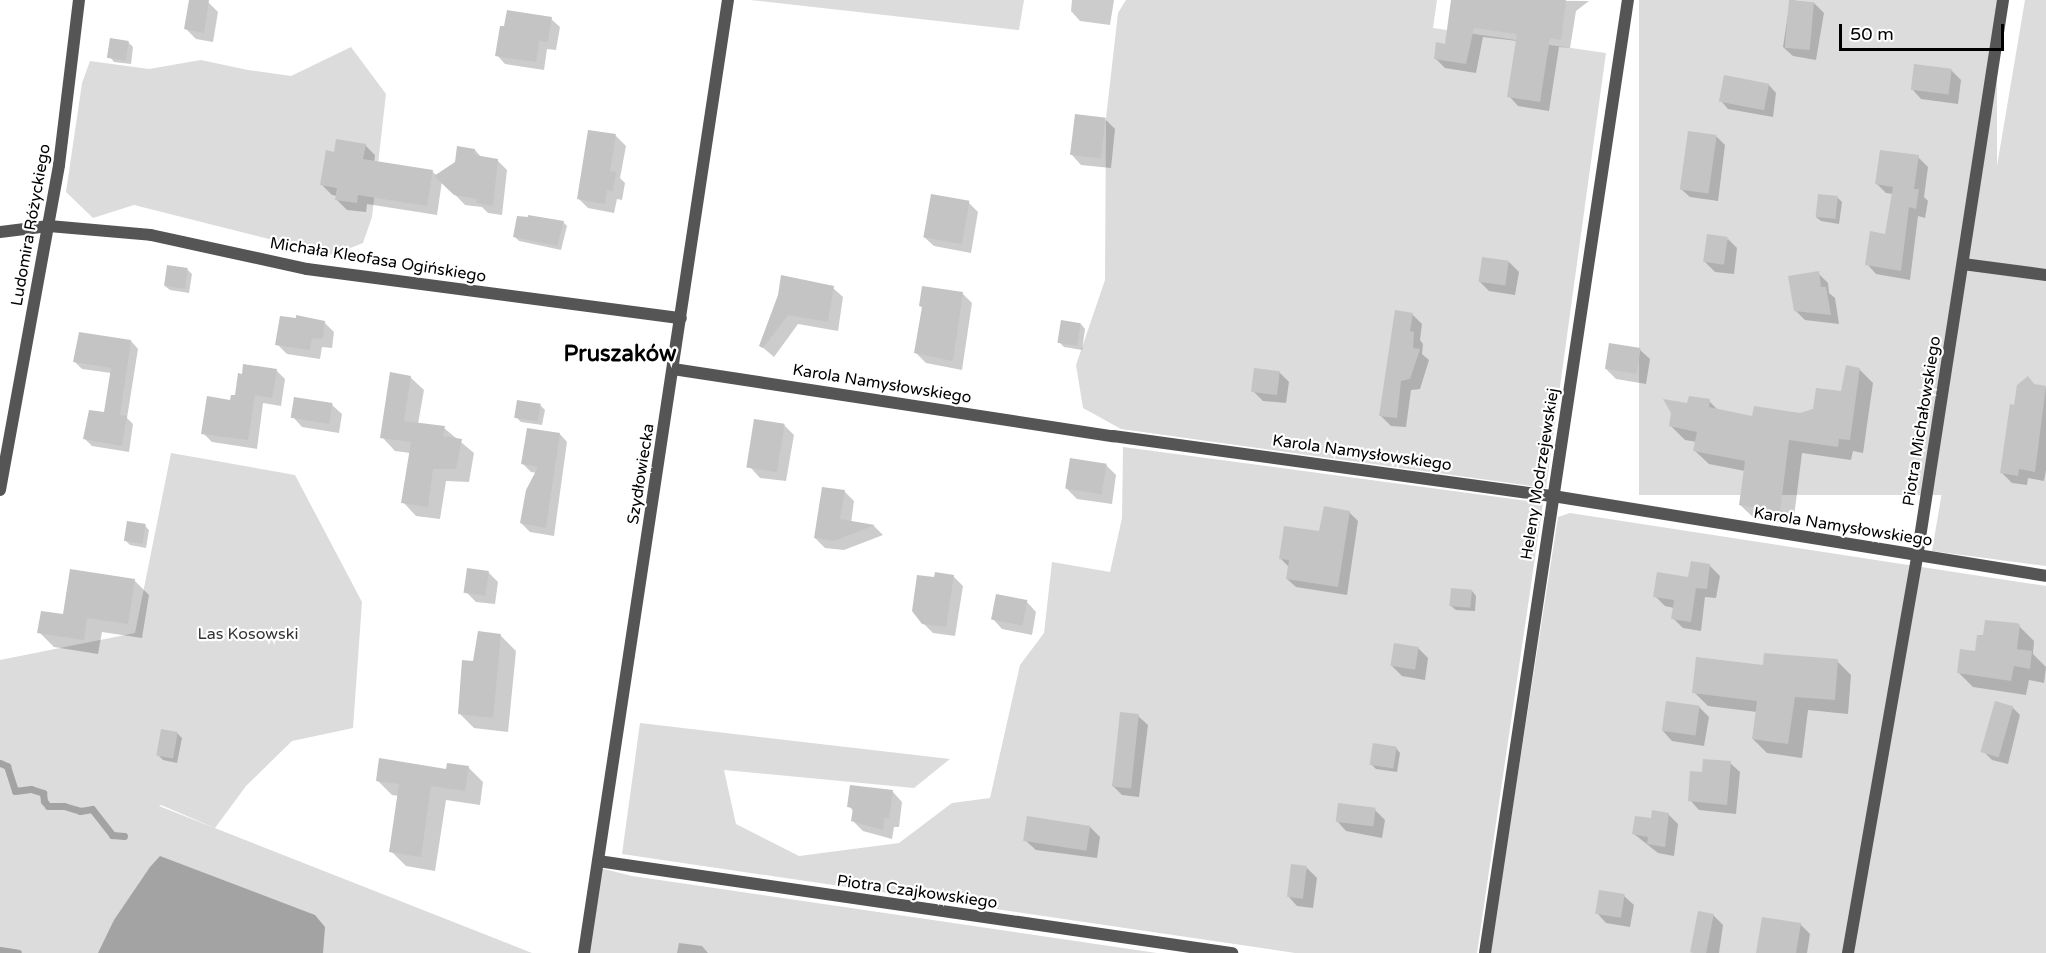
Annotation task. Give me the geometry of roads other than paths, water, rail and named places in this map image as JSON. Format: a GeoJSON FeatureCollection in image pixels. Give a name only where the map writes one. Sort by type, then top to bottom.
{"type":"FeatureCollection","features":[{"type":"Feature","properties":{"kind":"street","name":"Ludomira Różyckiego"},"geometry":{"type":"LineString","coordinates":[[0,490],[49,226],[79,0]]}},
{"type":"Feature","properties":{"kind":"street","name":"Szydłowiecka"},"geometry":{"type":"LineString","coordinates":[[584,953],[728,0]]}},
{"type":"Feature","properties":{"kind":"street","name":"Heleny Modrzejewskiej"},"geometry":{"type":"LineString","coordinates":[[1485,953],[1628,0]]}},
{"type":"Feature","properties":{"kind":"street","name":"Piotra Michałowskiego"},"geometry":{"type":"LineString","coordinates":[[1848,953],[1917,556],[1964,264],[2003,0]]}},
{"type":"Feature","properties":{"kind":"street","name":"Michała Kleofasa Ogińskiego"},"geometry":{"type":"LineString","coordinates":[[0,232],[49,226],[151,235],[307,269],[681,318]]}},
{"type":"Feature","properties":{"kind":"street"},"geometry":{"type":"LineString","coordinates":[[1964,264],[2046,275]]}},
{"type":"Feature","properties":{"kind":"street","name":"Karola Namysłowskiego"},"geometry":{"type":"LineString","coordinates":[[674,369],[1102,434],[1553,496],[2046,576]]}},
{"type":"Feature","properties":{"kind":"street","name":"Piotra Czajkowskiego"},"geometry":{"type":"LineString","coordinates":[[598,861],[1232,953]]}},
{"type":"Feature","properties":{"kind":"waterway"},"geometry":{"type":"LineString","coordinates":[[0,763],[7,766],[15,791],[31,789],[43,793],[44,801],[48,806],[64,806],[80,811],[92,809],[112,835],[124,836]]}},
{"type":"Feature","properties":{"kind":"waterway"},"geometry":{"type":"LineString","coordinates":[[0,950],[18,953]]}},
{"type":"Feature","properties":{"kind":"district","name":"Pruszaków"},"geometry":{"type":"Point","coordinates":[620,355]}},
{"type":"Feature","properties":{"kind":"park label","name":"Las Kosowski"},"geometry":{"type":"Point","coordinates":[248,634]}}]}
